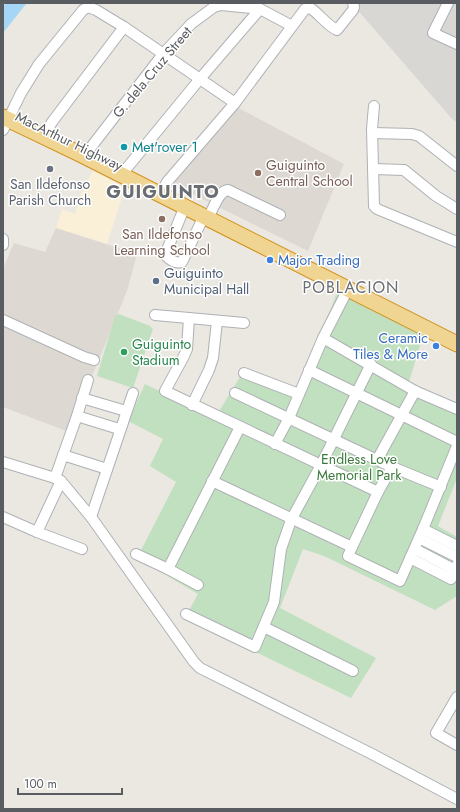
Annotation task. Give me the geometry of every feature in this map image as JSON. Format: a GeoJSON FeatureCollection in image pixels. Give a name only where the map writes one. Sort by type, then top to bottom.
{"type":"FeatureCollection","features":[{"type":"Feature","properties":{"kind":"highway","name":"MacArthur Highway"},"geometry":{"type":"LineString","coordinates":[[5,118],[88,151],[125,172]]}},
{"type":"Feature","properties":{"kind":"highway","name":"MacArthur Highway"},"geometry":{"type":"LineString","coordinates":[[45,134],[457,335]]}},
{"type":"Feature","properties":{"kind":"highway","name":"MacArthur Highway"},"geometry":{"type":"LineString","coordinates":[[162,191],[185,206],[208,214],[348,289],[457,344]]}},
{"type":"Feature","properties":{"kind":"street"},"geometry":{"type":"LineString","coordinates":[[162,191],[167,182],[235,103],[305,9],[310,8],[316,11],[335,30],[338,29],[353,10],[354,7],[352,3]]}},
{"type":"Feature","properties":{"kind":"street"},"geometry":{"type":"LineString","coordinates":[[448,3],[433,34],[457,44]]}},
{"type":"Feature","properties":{"kind":"street","name":"G. dela Cruz Street"},"geometry":{"type":"LineString","coordinates":[[88,151],[163,54],[191,24],[214,7],[221,5],[260,10],[292,26]]}},
{"type":"Feature","properties":{"kind":"street"},"geometry":{"type":"LineString","coordinates":[[5,118],[39,64],[83,10],[88,7],[96,10],[124,27],[199,80],[235,103]]}},
{"type":"Feature","properties":{"kind":"street"},"geometry":{"type":"LineString","coordinates":[[125,172],[199,80],[260,10]]}},
{"type":"Feature","properties":{"kind":"street"},"geometry":{"type":"LineString","coordinates":[[45,134],[124,27]]}},
{"type":"Feature","properties":{"kind":"street"},"geometry":{"type":"LineString","coordinates":[[374,106],[372,124],[374,206],[377,209],[457,242]]}},
{"type":"Feature","properties":{"kind":"street"},"geometry":{"type":"LineString","coordinates":[[373,133],[412,134],[419,136],[457,166]]}},
{"type":"Feature","properties":{"kind":"street"},"geometry":{"type":"LineString","coordinates":[[374,169],[404,170],[436,196],[457,209]]}},
{"type":"Feature","properties":{"kind":"street"},"geometry":{"type":"LineString","coordinates":[[185,206],[165,255],[178,263],[182,262],[208,214],[222,192],[225,190],[228,190],[280,215]]}},
{"type":"Feature","properties":{"kind":"street"},"geometry":{"type":"LineString","coordinates":[[3,239],[3,245]]}},
{"type":"Feature","properties":{"kind":"street"},"geometry":{"type":"LineString","coordinates":[[275,444],[289,418],[308,370],[323,338],[348,289]]}},
{"type":"Feature","properties":{"kind":"street"},"geometry":{"type":"LineString","coordinates":[[155,315],[244,323]]}},
{"type":"Feature","properties":{"kind":"street"},"geometry":{"type":"LineString","coordinates":[[189,318],[187,349],[165,391],[378,492]]}},
{"type":"Feature","properties":{"kind":"street"},"geometry":{"type":"LineString","coordinates":[[3,320],[84,357],[94,360]]}},
{"type":"Feature","properties":{"kind":"street"},"geometry":{"type":"LineString","coordinates":[[192,405],[210,370],[213,358],[217,321]]}},
{"type":"Feature","properties":{"kind":"street"},"geometry":{"type":"LineString","coordinates":[[323,338],[415,390],[457,409]]}},
{"type":"Feature","properties":{"kind":"street"},"geometry":{"type":"LineString","coordinates":[[186,614],[255,647],[276,595],[281,549],[291,520],[321,465],[371,364]]}},
{"type":"Feature","properties":{"kind":"street"},"geometry":{"type":"LineString","coordinates":[[308,370],[457,442]]}},
{"type":"Feature","properties":{"kind":"street"},"geometry":{"type":"LineString","coordinates":[[244,373],[299,394]]}},
{"type":"Feature","properties":{"kind":"street"},"geometry":{"type":"LineString","coordinates":[[37,532],[58,479],[63,455],[88,380]]}},
{"type":"Feature","properties":{"kind":"street"},"geometry":{"type":"LineString","coordinates":[[378,460],[415,390]]}},
{"type":"Feature","properties":{"kind":"street"},"geometry":{"type":"LineString","coordinates":[[91,517],[133,393]]}},
{"type":"Feature","properties":{"kind":"street"},"geometry":{"type":"LineString","coordinates":[[235,393],[392,467],[441,487]]}},
{"type":"Feature","properties":{"kind":"street"},"geometry":{"type":"LineString","coordinates":[[82,398],[126,411]]}},
{"type":"Feature","properties":{"kind":"street"},"geometry":{"type":"LineString","coordinates":[[77,416],[120,429]]}},
{"type":"Feature","properties":{"kind":"street"},"geometry":{"type":"LineString","coordinates":[[168,569],[240,427]]}},
{"type":"Feature","properties":{"kind":"street"},"geometry":{"type":"LineString","coordinates":[[392,467],[378,492],[348,556],[400,581],[424,529],[457,446]]}},
{"type":"Feature","properties":{"kind":"street"},"geometry":{"type":"LineString","coordinates":[[63,455],[107,469]]}},
{"type":"Feature","properties":{"kind":"street"},"geometry":{"type":"LineString","coordinates":[[3,462],[58,479],[91,517],[194,662],[200,668],[372,754],[457,799]]}},
{"type":"Feature","properties":{"kind":"street"},"geometry":{"type":"LineString","coordinates":[[212,481],[352,548]]}},
{"type":"Feature","properties":{"kind":"street"},"geometry":{"type":"LineString","coordinates":[[3,517],[82,549]]}},
{"type":"Feature","properties":{"kind":"street"},"geometry":{"type":"LineString","coordinates":[[424,529],[457,546]]}},
{"type":"Feature","properties":{"kind":"street"},"geometry":{"type":"LineString","coordinates":[[419,538],[457,558]]}},
{"type":"Feature","properties":{"kind":"street"},"geometry":{"type":"LineString","coordinates":[[136,554],[198,585]]}},
{"type":"Feature","properties":{"kind":"street"},"geometry":{"type":"LineString","coordinates":[[412,554],[451,579],[456,569]]}},
{"type":"Feature","properties":{"kind":"street"},"geometry":{"type":"LineString","coordinates":[[264,627],[353,671]]}},
{"type":"Feature","properties":{"kind":"street"},"geometry":{"type":"LineString","coordinates":[[457,697],[436,733],[457,745]]}},
{"type":"Feature","properties":{"kind":"shaded area"},"geometry":{"type":"Polygon","coordinates":[[[359,3],[457,3],[457,122],[452,119],[355,7],[359,3]]]}},
{"type":"Feature","properties":{"kind":"shaded area","name":"Guiguinto Central School"},"geometry":{"type":"Polygon","coordinates":[[[231,104],[344,164],[308,251],[170,183],[231,104]]]}},
{"type":"Feature","properties":{"kind":"shaded area"},"geometry":{"type":"Polygon","coordinates":[[[93,170],[125,188],[107,244],[56,228],[62,209],[75,214],[81,194],[93,170]]]}},
{"type":"Feature","properties":{"kind":"shaded area"},"geometry":{"type":"Polygon","coordinates":[[[56,228],[137,254],[127,291],[69,432],[3,407],[3,269],[14,243],[45,252],[56,228]]]}},
{"type":"Feature","properties":{"kind":"green space","name":"Endless Love Memorial Park"},"geometry":{"type":"Polygon","coordinates":[[[338,290],[423,336],[408,385],[457,407],[457,478],[438,526],[457,537],[457,596],[435,610],[324,556],[303,549],[280,608],[376,658],[351,698],[185,618],[198,594],[137,558],[176,482],[150,466],[163,439],[128,421],[145,384],[215,418],[243,372],[298,394],[338,290]]]}},
{"type":"Feature","properties":{"kind":"green space","name":"Guiguinto Stadium"},"geometry":{"type":"Polygon","coordinates":[[[119,314],[150,326],[153,329],[133,388],[97,376],[115,316],[119,314]]]}},
{"type":"Feature","properties":{"kind":"water"},"geometry":{"type":"Polygon","coordinates":[[[7,3],[36,3],[26,4],[3,33],[3,6],[7,3]]]}},
{"type":"Feature","properties":{"kind":"place","name":"Met'rover 1"},"geometry":{"type":"Point","coordinates":[124,147]}},
{"type":"Feature","properties":{"kind":"place","name":"San Ildefonso Parish Church"},"geometry":{"type":"Point","coordinates":[50,169]}},
{"type":"Feature","properties":{"kind":"place","name":"Guiguinto Central School"},"geometry":{"type":"Point","coordinates":[258,173]}},
{"type":"Feature","properties":{"kind":"place","name":"San Ildefonso Learning School"},"geometry":{"type":"Point","coordinates":[162,219]}},
{"type":"Feature","properties":{"kind":"place","name":"Major Trading"},"geometry":{"type":"Point","coordinates":[270,260]}},
{"type":"Feature","properties":{"kind":"place","name":"Guiguinto Municipal Hall"},"geometry":{"type":"Point","coordinates":[156,281]}},
{"type":"Feature","properties":{"kind":"place","name":"Ceramic Tiles & More"},"geometry":{"type":"Point","coordinates":[436,346]}},
{"type":"Feature","properties":{"kind":"place","name":"Guiguinto Stadium"},"geometry":{"type":"Point","coordinates":[124,352]}},
{"type":"Feature","properties":{"kind":"district","name":"GUIGUINTO"},"geometry":{"type":"Point","coordinates":[163,192]}},
{"type":"Feature","properties":{"kind":"district","name":"POBLACION"},"geometry":{"type":"Point","coordinates":[351,287]}}]}
